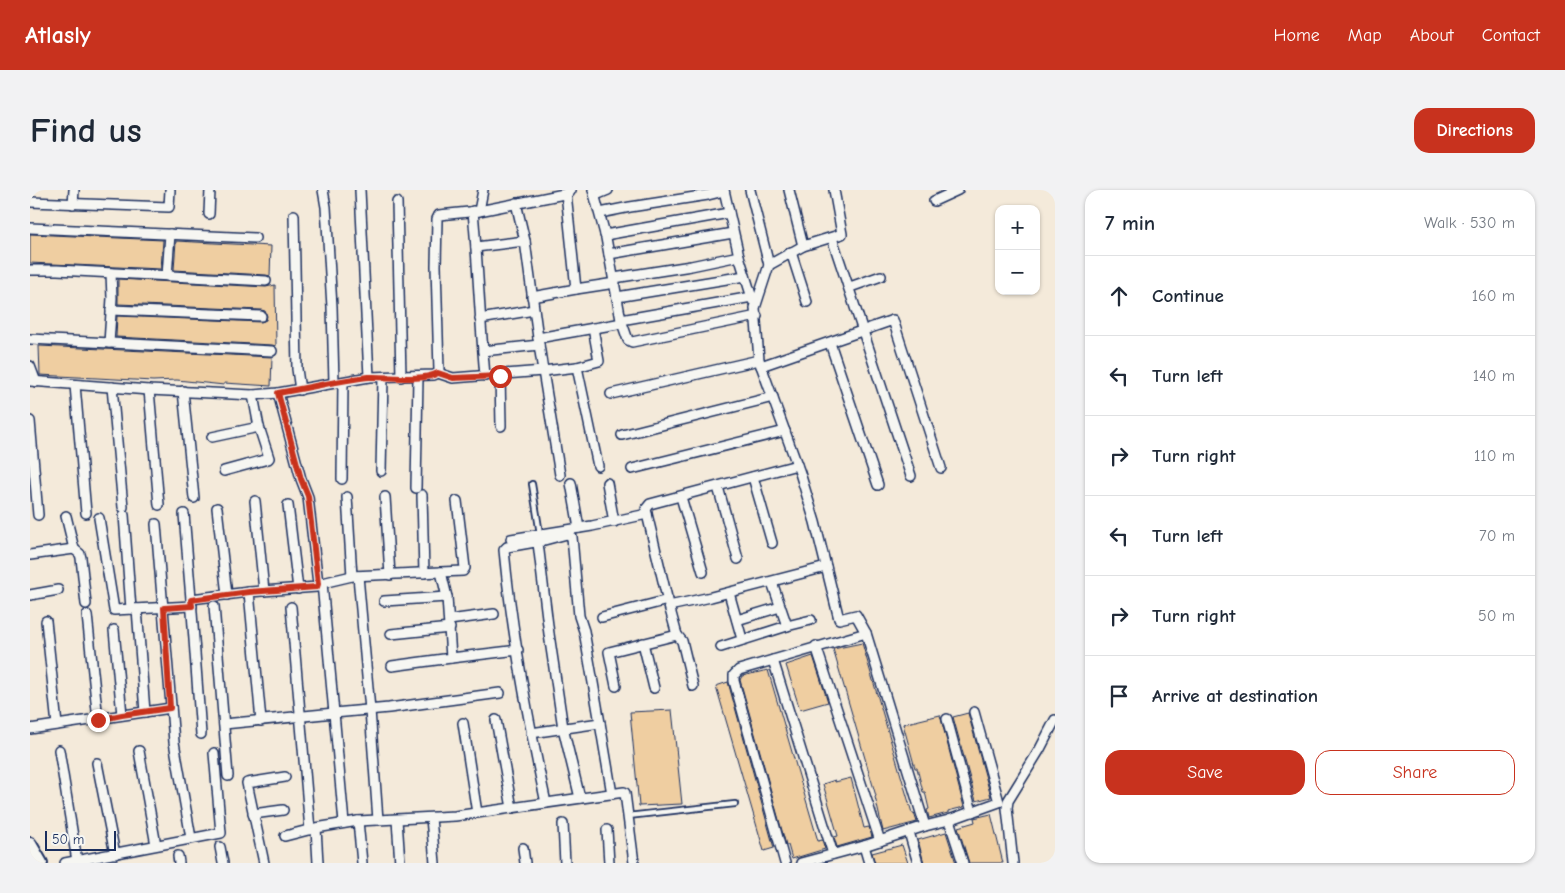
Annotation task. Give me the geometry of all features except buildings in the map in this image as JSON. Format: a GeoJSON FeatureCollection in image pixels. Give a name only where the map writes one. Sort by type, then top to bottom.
{"type":"FeatureCollection","features":[{"type":"Feature","properties":{"kind":"street"},"geometry":{"type":"LineString","coordinates":[[73,204],[74,190]]}},
{"type":"Feature","properties":{"kind":"street"},"geometry":{"type":"LineString","coordinates":[[30,202],[169,207],[170,190]]}},
{"type":"Feature","properties":{"kind":"street"},"geometry":{"type":"LineString","coordinates":[[209,214],[210,190]]}},
{"type":"Feature","properties":{"kind":"street"},"geometry":{"type":"LineString","coordinates":[[322,190],[326,208],[338,382],[342,479]]}},
{"type":"Feature","properties":{"kind":"street"},"geometry":{"type":"LineString","coordinates":[[360,190],[359,201],[362,208],[369,377]]}},
{"type":"Feature","properties":{"kind":"street"},"geometry":{"type":"LineString","coordinates":[[483,190],[476,211],[476,247],[485,376]]}},
{"type":"Feature","properties":{"kind":"street"},"geometry":{"type":"LineString","coordinates":[[608,190],[594,192],[609,254],[620,322],[628,340],[632,342],[756,312]]}},
{"type":"Feature","properties":{"kind":"street"},"geometry":{"type":"LineString","coordinates":[[600,213],[638,205],[708,195],[724,190],[739,256],[756,312],[760,363],[797,465],[815,522],[839,619],[856,614],[866,633],[925,826]]}},
{"type":"Feature","properties":{"kind":"street"},"geometry":{"type":"LineString","coordinates":[[750,190],[769,265],[756,312]]}},
{"type":"Feature","properties":{"kind":"street"},"geometry":{"type":"LineString","coordinates":[[789,190],[803,246]]}},
{"type":"Feature","properties":{"kind":"street"},"geometry":{"type":"LineString","coordinates":[[769,265],[803,246],[843,233],[834,190]]}},
{"type":"Feature","properties":{"kind":"street"},"geometry":{"type":"LineString","coordinates":[[934,200],[958,190]]}},
{"type":"Feature","properties":{"kind":"street"},"geometry":{"type":"LineString","coordinates":[[438,373],[438,215],[476,211],[568,192],[576,289]]}},
{"type":"Feature","properties":{"kind":"street"},"geometry":{"type":"LineString","coordinates":[[397,202],[402,377]]}},
{"type":"Feature","properties":{"kind":"street"},"geometry":{"type":"LineString","coordinates":[[516,203],[525,241],[538,341],[560,475]]}},
{"type":"Feature","properties":{"kind":"street"},"geometry":{"type":"LineString","coordinates":[[605,235],[729,213]]}},
{"type":"Feature","properties":{"kind":"street"},"geometry":{"type":"LineString","coordinates":[[294,215],[297,370],[300,390]]}},
{"type":"Feature","properties":{"kind":"street"},"geometry":{"type":"LineString","coordinates":[[30,228],[255,238]]}},
{"type":"Feature","properties":{"kind":"street"},"geometry":{"type":"LineString","coordinates":[[609,254],[733,233]]}},
{"type":"Feature","properties":{"kind":"street"},"geometry":{"type":"LineString","coordinates":[[167,276],[170,234]]}},
{"type":"Feature","properties":{"kind":"street"},"geometry":{"type":"LineString","coordinates":[[832,238],[911,476]]}},
{"type":"Feature","properties":{"kind":"street"},"geometry":{"type":"LineString","coordinates":[[476,247],[525,241]]}},
{"type":"Feature","properties":{"kind":"street"},"geometry":{"type":"LineString","coordinates":[[791,252],[807,302]]}},
{"type":"Feature","properties":{"kind":"street"},"geometry":{"type":"LineString","coordinates":[[532,297],[739,256]]}},
{"type":"Feature","properties":{"kind":"street"},"geometry":{"type":"LineString","coordinates":[[30,270],[266,281]]}},
{"type":"Feature","properties":{"kind":"street"},"geometry":{"type":"LineString","coordinates":[[109,343],[111,273]]}},
{"type":"Feature","properties":{"kind":"street"},"geometry":{"type":"LineString","coordinates":[[617,297],[745,276]]}},
{"type":"Feature","properties":{"kind":"street"},"geometry":{"type":"LineString","coordinates":[[848,286],[881,276]]}},
{"type":"Feature","properties":{"kind":"street"},"geometry":{"type":"LineString","coordinates":[[482,351],[752,297]]}},
{"type":"Feature","properties":{"kind":"street"},"geometry":{"type":"LineString","coordinates":[[111,310],[261,316]]}},
{"type":"Feature","properties":{"kind":"street"},"geometry":{"type":"LineString","coordinates":[[480,319],[534,310]]}},
{"type":"Feature","properties":{"kind":"street"},"geometry":{"type":"LineString","coordinates":[[610,394],[760,363],[830,343],[891,320],[894,322],[941,468]]}},
{"type":"Feature","properties":{"kind":"street"},"geometry":{"type":"LineString","coordinates":[[30,366],[33,382],[75,386],[253,395],[300,390],[369,377],[418,377],[438,373],[453,378],[500,376],[578,367],[599,361],[593,328]]}},
{"type":"Feature","properties":{"kind":"street"},"geometry":{"type":"LineString","coordinates":[[30,339],[272,351]]}},
{"type":"Feature","properties":{"kind":"street"},"geometry":{"type":"LineString","coordinates":[[830,343],[878,485]]}},
{"type":"Feature","properties":{"kind":"street"},"geometry":{"type":"LineString","coordinates":[[578,367],[598,466]]}},
{"type":"Feature","properties":{"kind":"street"},"geometry":{"type":"LineString","coordinates":[[500,376],[501,426]]}},
{"type":"Feature","properties":{"kind":"street"},"geometry":{"type":"LineString","coordinates":[[381,471],[383,377]]}},
{"type":"Feature","properties":{"kind":"street"},"geometry":{"type":"LineString","coordinates":[[418,377],[419,492],[424,573]]}},
{"type":"Feature","properties":{"kind":"street"},"geometry":{"type":"LineString","coordinates":[[75,386],[86,513]]}},
{"type":"Feature","properties":{"kind":"street"},"geometry":{"type":"LineString","coordinates":[[112,387],[144,712]]}},
{"type":"Feature","properties":{"kind":"street"},"geometry":{"type":"LineString","coordinates":[[149,390],[159,505]]}},
{"type":"Feature","properties":{"kind":"street"},"geometry":{"type":"LineString","coordinates":[[183,391],[194,498]]}},
{"type":"Feature","properties":{"kind":"street"},"geometry":{"type":"LineString","coordinates":[[278,393],[301,479],[308,496],[320,583],[344,823]]}},
{"type":"Feature","properties":{"kind":"street"},"geometry":{"type":"LineString","coordinates":[[224,472],[269,459],[259,427],[253,395]]}},
{"type":"Feature","properties":{"kind":"street"},"geometry":{"type":"LineString","coordinates":[[622,435],[772,397]]}},
{"type":"Feature","properties":{"kind":"street"},"geometry":{"type":"LineString","coordinates":[[30,421],[38,515]]}},
{"type":"Feature","properties":{"kind":"street"},"geometry":{"type":"LineString","coordinates":[[212,437],[259,427]]}},
{"type":"Feature","properties":{"kind":"street"},"geometry":{"type":"LineString","coordinates":[[632,469],[785,431]]}},
{"type":"Feature","properties":{"kind":"street"},"geometry":{"type":"LineString","coordinates":[[693,686],[682,640],[676,636],[646,509],[650,504],[797,465]]}},
{"type":"Feature","properties":{"kind":"street"},"geometry":{"type":"LineString","coordinates":[[753,477],[772,543]]}},
{"type":"Feature","properties":{"kind":"street"},"geometry":{"type":"LineString","coordinates":[[571,483],[579,528]]}},
{"type":"Feature","properties":{"kind":"street"},"geometry":{"type":"LineString","coordinates":[[607,483],[614,522]]}},
{"type":"Feature","properties":{"kind":"street"},"geometry":{"type":"LineString","coordinates":[[718,486],[738,559]]}},
{"type":"Feature","properties":{"kind":"street"},"geometry":{"type":"LineString","coordinates":[[385,496],[390,575]]}},
{"type":"Feature","properties":{"kind":"street"},"geometry":{"type":"LineString","coordinates":[[681,496],[703,572]]}},
{"type":"Feature","properties":{"kind":"street"},"geometry":{"type":"LineString","coordinates":[[347,497],[370,710],[378,820]]}},
{"type":"Feature","properties":{"kind":"street"},"geometry":{"type":"LineString","coordinates":[[255,501],[264,591]]}},
{"type":"Feature","properties":{"kind":"street"},"geometry":{"type":"LineString","coordinates":[[99,518],[114,610],[164,608],[227,595],[317,587],[320,583],[355,576],[463,571],[465,570],[457,501]]}},
{"type":"Feature","properties":{"kind":"street"},"geometry":{"type":"LineString","coordinates":[[288,505],[298,589]]}},
{"type":"Feature","properties":{"kind":"street"},"geometry":{"type":"LineString","coordinates":[[218,508],[227,595]]}},
{"type":"Feature","properties":{"kind":"street"},"geometry":{"type":"LineString","coordinates":[[184,514],[201,734]]}},
{"type":"Feature","properties":{"kind":"street"},"geometry":{"type":"LineString","coordinates":[[546,803],[531,732],[504,550],[507,547],[579,528],[648,514]]}},
{"type":"Feature","properties":{"kind":"street"},"geometry":{"type":"LineString","coordinates":[[66,516],[74,549],[80,554],[81,558],[86,604]]}},
{"type":"Feature","properties":{"kind":"street"},"geometry":{"type":"LineString","coordinates":[[156,524],[164,608],[170,708],[191,838]]}},
{"type":"Feature","properties":{"kind":"street"},"geometry":{"type":"LineString","coordinates":[[511,539],[567,534],[572,537],[579,616],[584,631],[612,794]]}},
{"type":"Feature","properties":{"kind":"street"},"geometry":{"type":"LineString","coordinates":[[539,538],[548,634],[564,728],[580,798]]}},
{"type":"Feature","properties":{"kind":"street"},"geometry":{"type":"LineString","coordinates":[[30,555],[74,549]]}},
{"type":"Feature","properties":{"kind":"street"},"geometry":{"type":"LineString","coordinates":[[602,617],[668,603],[729,593],[826,567]]}},
{"type":"Feature","properties":{"kind":"street"},"geometry":{"type":"LineString","coordinates":[[441,572],[447,597],[451,658]]}},
{"type":"Feature","properties":{"kind":"street"},"geometry":{"type":"LineString","coordinates":[[772,582],[787,626]]}},
{"type":"Feature","properties":{"kind":"street"},"geometry":{"type":"LineString","coordinates":[[30,595],[58,590]]}},
{"type":"Feature","properties":{"kind":"street"},"geometry":{"type":"LineString","coordinates":[[249,592],[261,721]]}},
{"type":"Feature","properties":{"kind":"street"},"geometry":{"type":"LineString","coordinates":[[729,593],[742,639]]}},
{"type":"Feature","properties":{"kind":"street"},"geometry":{"type":"LineString","coordinates":[[384,601],[447,597]]}},
{"type":"Feature","properties":{"kind":"street"},"geometry":{"type":"LineString","coordinates":[[214,606],[228,776]]}},
{"type":"Feature","properties":{"kind":"street"},"geometry":{"type":"LineString","coordinates":[[291,607],[299,716],[318,863]]}},
{"type":"Feature","properties":{"kind":"street"},"geometry":{"type":"LineString","coordinates":[[737,620],[780,607]]}},
{"type":"Feature","properties":{"kind":"street"},"geometry":{"type":"LineString","coordinates":[[86,614],[98,720]]}},
{"type":"Feature","properties":{"kind":"street"},"geometry":{"type":"LineString","coordinates":[[390,634],[450,624],[494,614]]}},
{"type":"Feature","properties":{"kind":"street"},"geometry":{"type":"LineString","coordinates":[[721,647],[742,639],[811,620]]}},
{"type":"Feature","properties":{"kind":"street"},"geometry":{"type":"LineString","coordinates":[[46,621],[57,725]]}},
{"type":"Feature","properties":{"kind":"street"},"geometry":{"type":"LineString","coordinates":[[114,630],[122,715]]}},
{"type":"Feature","properties":{"kind":"street"},"geometry":{"type":"LineString","coordinates":[[785,863],[734,681],[734,675],[740,670],[816,646],[866,633]]}},
{"type":"Feature","properties":{"kind":"street"},"geometry":{"type":"LineString","coordinates":[[616,686],[609,652],[676,636]]}},
{"type":"Feature","properties":{"kind":"street"},"geometry":{"type":"LineString","coordinates":[[643,643],[654,688]]}},
{"type":"Feature","properties":{"kind":"street"},"geometry":{"type":"LineString","coordinates":[[816,646],[880,840]]}},
{"type":"Feature","properties":{"kind":"street"},"geometry":{"type":"LineString","coordinates":[[392,666],[518,650]]}},
{"type":"Feature","properties":{"kind":"street"},"geometry":{"type":"LineString","coordinates":[[773,660],[829,857]]}},
{"type":"Feature","properties":{"kind":"street"},"geometry":{"type":"LineString","coordinates":[[224,724],[370,710],[500,693]]}},
{"type":"Feature","properties":{"kind":"street"},"geometry":{"type":"LineString","coordinates":[[30,729],[170,708]]}},
{"type":"Feature","properties":{"kind":"street"},"geometry":{"type":"LineString","coordinates":[[801,863],[829,857],[949,820],[999,802],[974,712]]}},
{"type":"Feature","properties":{"kind":"street"},"geometry":{"type":"LineString","coordinates":[[947,719],[972,812]]}},
{"type":"Feature","properties":{"kind":"street"},"geometry":{"type":"LineString","coordinates":[[496,720],[512,808]]}},
{"type":"Feature","properties":{"kind":"street"},"geometry":{"type":"LineString","coordinates":[[1013,863],[1007,808],[1008,801],[1040,749],[1055,720]]}},
{"type":"Feature","properties":{"kind":"street"},"geometry":{"type":"LineString","coordinates":[[463,722],[477,813]]}},
{"type":"Feature","properties":{"kind":"street"},"geometry":{"type":"LineString","coordinates":[[531,732],[600,722]]}},
{"type":"Feature","properties":{"kind":"street"},"geometry":{"type":"LineString","coordinates":[[59,750],[78,861]]}},
{"type":"Feature","properties":{"kind":"street"},"geometry":{"type":"LineString","coordinates":[[139,751],[156,845]]}},
{"type":"Feature","properties":{"kind":"street"},"geometry":{"type":"LineString","coordinates":[[65,863],[222,833],[214,754]]}},
{"type":"Feature","properties":{"kind":"street"},"geometry":{"type":"LineString","coordinates":[[96,763],[115,854]]}},
{"type":"Feature","properties":{"kind":"street"},"geometry":{"type":"LineString","coordinates":[[264,863],[247,783],[285,777]]}},
{"type":"Feature","properties":{"kind":"street"},"geometry":{"type":"LineString","coordinates":[[285,836],[358,821],[432,818],[624,792],[634,863]]}},
{"type":"Feature","properties":{"kind":"street"},"geometry":{"type":"LineString","coordinates":[[253,814],[283,810]]}},
{"type":"Feature","properties":{"kind":"street"},"geometry":{"type":"LineString","coordinates":[[432,818],[434,863]]}},
{"type":"Feature","properties":{"kind":"street"},"geometry":{"type":"LineString","coordinates":[[397,820],[400,863]]}},
{"type":"Feature","properties":{"kind":"street"},"geometry":{"type":"LineString","coordinates":[[949,820],[963,863]]}},
{"type":"Feature","properties":{"kind":"street"},"geometry":{"type":"LineString","coordinates":[[358,821],[362,863]]}},
{"type":"Feature","properties":{"kind":"street"},"geometry":{"type":"LineString","coordinates":[[563,824],[565,863]]}},
{"type":"Feature","properties":{"kind":"street"},"geometry":{"type":"LineString","coordinates":[[607,830],[609,863]]}},
{"type":"Feature","properties":{"kind":"street"},"geometry":{"type":"LineString","coordinates":[[909,832],[918,863]]}},
{"type":"Feature","properties":{"kind":"street"},"geometry":{"type":"LineString","coordinates":[[30,844],[41,863]]}},
{"type":"Feature","properties":{"kind":"street"},"geometry":{"type":"LineString","coordinates":[[864,846],[869,863]]}},
{"type":"Feature","properties":{"kind":"street"},"geometry":{"type":"LineString","coordinates":[[220,847],[223,863]]}},
{"type":"Feature","properties":{"kind":"street"},"geometry":{"type":"LineString","coordinates":[[523,848],[525,863]]}},
{"type":"Feature","properties":{"kind":"lane"},"geometry":{"type":"LineString","coordinates":[[532,484],[539,538]]}},
{"type":"Feature","properties":{"kind":"lane"},"geometry":{"type":"LineString","coordinates":[[628,816],[735,804]]}},
{"type":"Feature","properties":{"kind":"route"},"geometry":{"type":"LineString","coordinates":[[98,720],[170,708],[164,608],[192,606],[191,600],[249,592],[317,587],[308,496],[301,479],[278,393],[369,377],[418,377],[438,373],[453,378],[500,376]]}}]}
